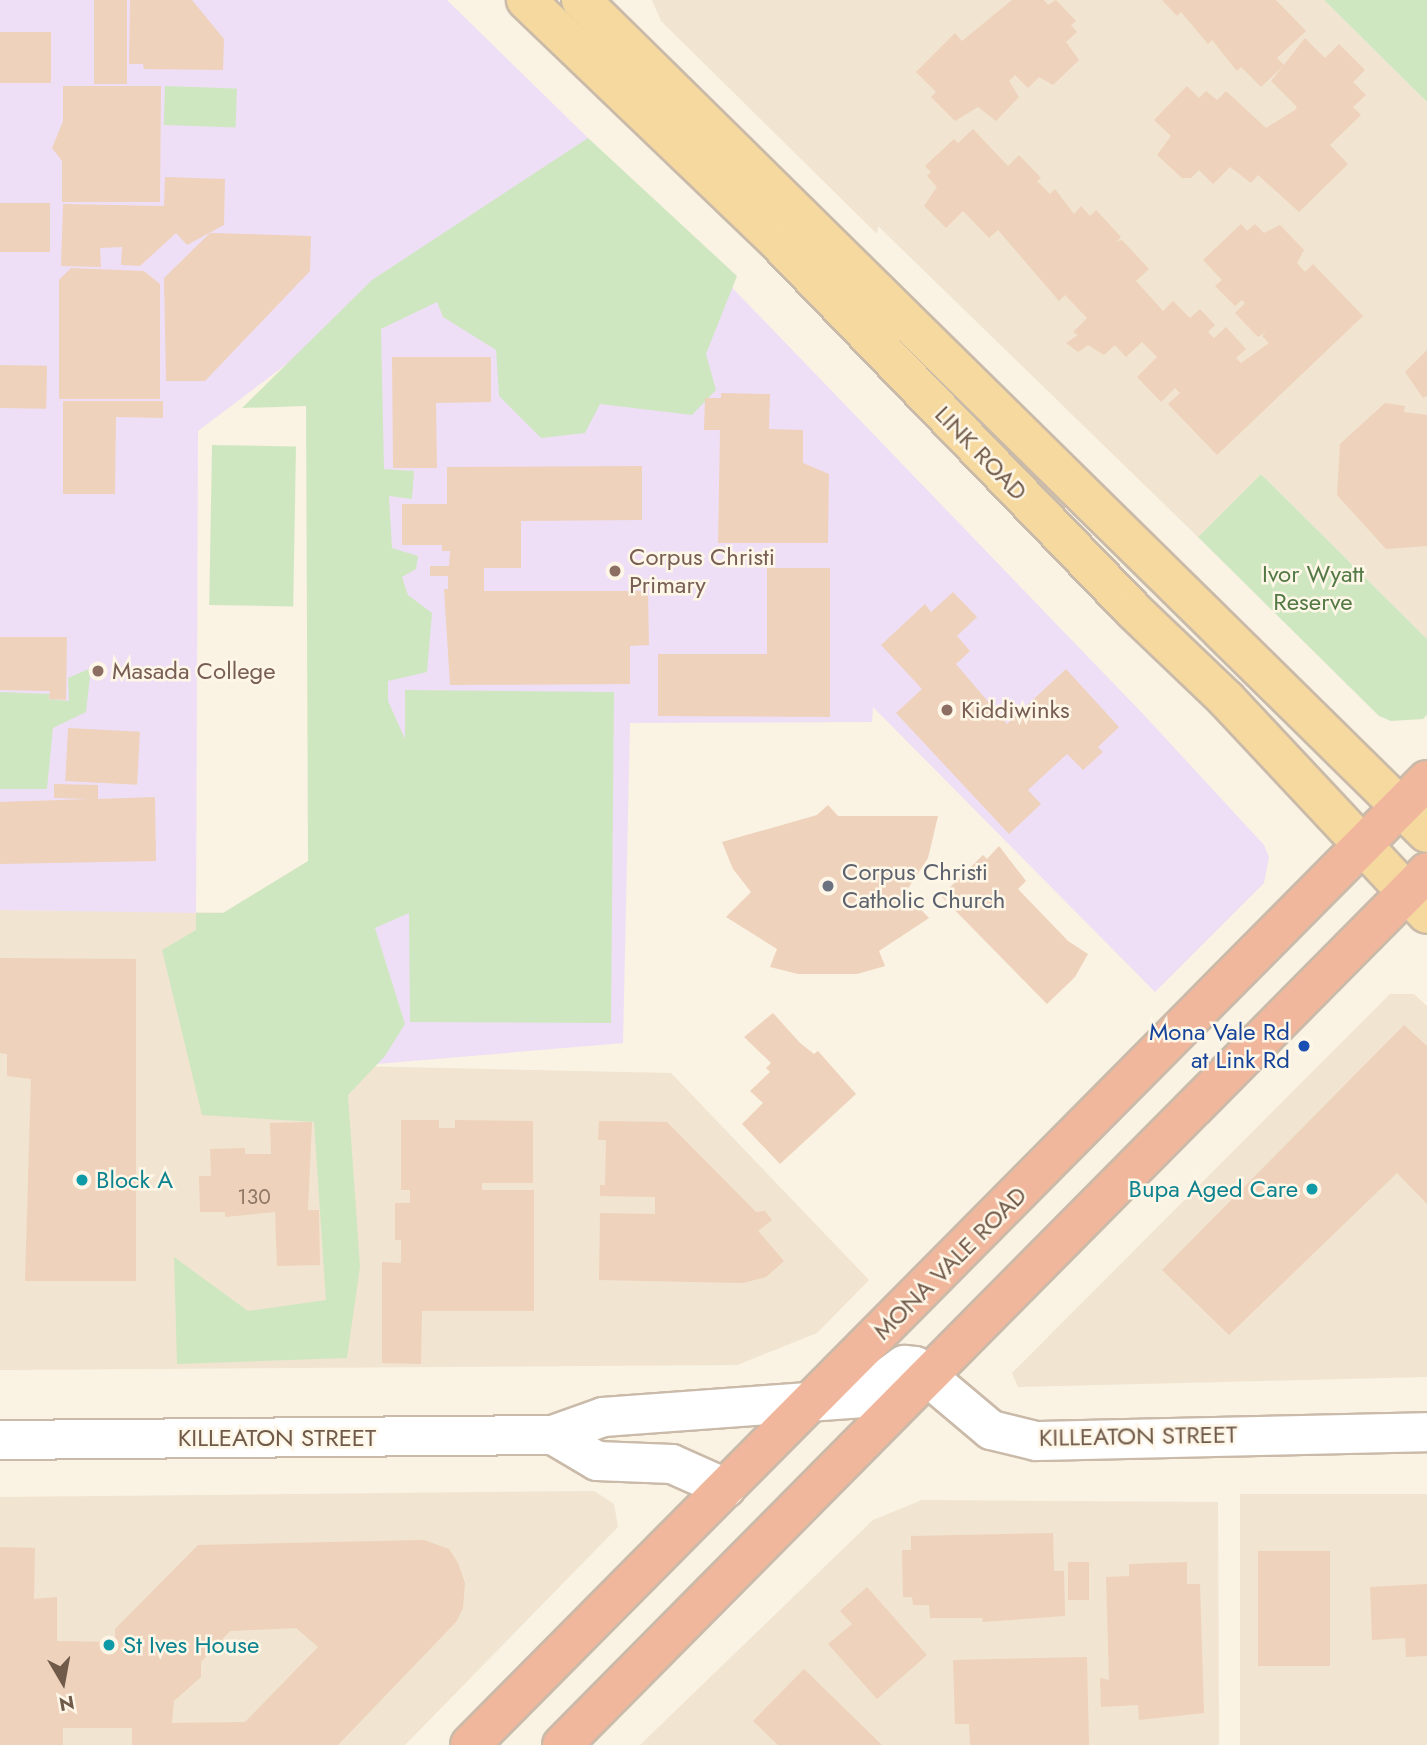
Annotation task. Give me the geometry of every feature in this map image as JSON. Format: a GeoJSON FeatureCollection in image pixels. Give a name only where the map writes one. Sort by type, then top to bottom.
{"type":"FeatureCollection","features":[{"type":"Feature","properties":{"kind":"highway","name":"MONA VALE ROAD"},"geometry":{"type":"LineString","coordinates":[[470,1745],[1427,780]]}},
{"type":"Feature","properties":{"kind":"highway"},"geometry":{"type":"LineString","coordinates":[[562,1745],[928,1376],[1420,893]]}},
{"type":"Feature","properties":{"kind":"main road","name":"LINK ROAD"},"geometry":{"type":"LineString","coordinates":[[526,0],[780,244],[1134,611],[1226,699],[1363,846],[1420,893]]}},
{"type":"Feature","properties":{"kind":"main road","name":"LINK ROAD"},"geometry":{"type":"LineString","coordinates":[[587,2],[1427,833]]}},
{"type":"Feature","properties":{"kind":"street","name":"KILLEATON STREET"},"geometry":{"type":"LineString","coordinates":[[0,1440],[553,1435],[604,1417],[808,1405],[859,1398],[904,1365],[915,1366],[991,1430],[1036,1441],[1427,1432]]}},
{"type":"Feature","properties":{"kind":"street"},"geometry":{"type":"LineString","coordinates":[[553,1435],[597,1461],[672,1464],[726,1488]]}},
{"type":"Feature","properties":{"kind":"shaded area"},"geometry":{"type":"Polygon","coordinates":[[[0,0],[447,0],[588,138],[1144,715],[1264,845],[1269,857],[1264,883],[1155,992],[873,707],[872,722],[630,723],[623,1043],[353,1066],[358,310],[198,431],[196,913],[0,910],[0,0]]]}},
{"type":"Feature","properties":{"kind":"shaded area"},"geometry":{"type":"Polygon","coordinates":[[[652,0],[1324,0],[1427,102],[1427,639],[1261,474],[1198,537],[878,226],[877,234],[661,21],[652,0]]]}},
{"type":"Feature","properties":{"kind":"shaded area"},"geometry":{"type":"Polygon","coordinates":[[[0,910],[354,914],[353,1066],[671,1073],[869,1280],[817,1333],[737,1365],[0,1370],[0,910]]]}},
{"type":"Feature","properties":{"kind":"shaded area"},"geometry":{"type":"Polygon","coordinates":[[[1390,994],[1414,994],[1427,1006],[1427,1377],[1018,1387],[1012,1373],[1390,994]]]}},
{"type":"Feature","properties":{"kind":"shaded area"},"geometry":{"type":"Polygon","coordinates":[[[594,1491],[614,1504],[618,1527],[405,1745],[0,1745],[0,1497],[594,1491]]]}},
{"type":"Feature","properties":{"kind":"shaded area"},"geometry":{"type":"Polygon","coordinates":[[[1240,1494],[1427,1494],[1427,1745],[1240,1745],[1240,1494]]]}},
{"type":"Feature","properties":{"kind":"shaded area"},"geometry":{"type":"Polygon","coordinates":[[[922,1500],[1218,1502],[1219,1745],[640,1745],[873,1520],[922,1500]]]}},
{"type":"Feature","properties":{"kind":"green space"},"geometry":{"type":"Polygon","coordinates":[[[1324,0],[1427,0],[1427,102],[1324,0]]]}},
{"type":"Feature","properties":{"kind":"green space"},"geometry":{"type":"Polygon","coordinates":[[[165,86],[237,89],[236,127],[164,125],[165,86]]]}},
{"type":"Feature","properties":{"kind":"green space"},"geometry":{"type":"Polygon","coordinates":[[[588,138],[737,276],[706,354],[716,390],[692,415],[600,404],[585,433],[541,438],[499,396],[496,350],[443,317],[437,302],[381,329],[384,469],[414,471],[412,499],[389,496],[392,548],[418,556],[416,569],[402,577],[408,595],[432,613],[427,672],[388,681],[388,701],[405,739],[405,690],[614,692],[611,1023],[410,1022],[409,913],[375,928],[405,1024],[385,1056],[348,1095],[360,1267],[347,1358],[177,1364],[174,1257],[248,1311],[326,1300],[314,1122],[202,1115],[162,950],[196,930],[196,913],[223,913],[308,861],[306,406],[242,408],[372,280],[588,138]]]}},
{"type":"Feature","properties":{"kind":"green space"},"geometry":{"type":"Polygon","coordinates":[[[212,445],[296,446],[293,606],[209,605],[212,445]]]}},
{"type":"Feature","properties":{"kind":"green space","name":"Ivor Wyatt Reserve"},"geometry":{"type":"Polygon","coordinates":[[[1261,474],[1427,639],[1427,715],[1423,719],[1391,721],[1379,716],[1198,537],[1261,474]]]}},
{"type":"Feature","properties":{"kind":"green space"},"geometry":{"type":"Polygon","coordinates":[[[91,668],[86,712],[53,728],[47,789],[0,789],[0,692],[51,694],[48,699],[69,701],[68,678],[91,668]]]}},
{"type":"Feature","properties":{"kind":"building"},"geometry":{"type":"Polygon","coordinates":[[[94,0],[127,0],[127,84],[94,84],[94,0]]]}},
{"type":"Feature","properties":{"kind":"building"},"geometry":{"type":"Polygon","coordinates":[[[130,0],[192,0],[224,39],[223,70],[144,69],[143,64],[129,64],[130,0]]]}},
{"type":"Feature","properties":{"kind":"building"},"geometry":{"type":"Polygon","coordinates":[[[1012,0],[1044,0],[1048,5],[1056,0],[1076,21],[1071,25],[1077,32],[1066,42],[1079,60],[1053,85],[1039,77],[1028,88],[1015,75],[1009,81],[1019,97],[996,121],[978,107],[955,121],[931,97],[936,92],[916,72],[955,33],[962,41],[1012,0]]]}},
{"type":"Feature","properties":{"kind":"building"},"geometry":{"type":"Polygon","coordinates":[[[1162,0],[1276,0],[1306,31],[1277,58],[1284,65],[1261,87],[1241,67],[1237,71],[1212,40],[1208,44],[1181,12],[1177,16],[1162,0]]]}},
{"type":"Feature","properties":{"kind":"building"},"geometry":{"type":"Polygon","coordinates":[[[0,32],[51,32],[51,83],[0,83],[0,32]]]}},
{"type":"Feature","properties":{"kind":"building"},"geometry":{"type":"Polygon","coordinates":[[[1305,38],[1325,58],[1339,44],[1365,70],[1353,82],[1366,95],[1353,107],[1361,115],[1330,145],[1348,164],[1299,212],[1258,175],[1251,183],[1230,167],[1213,184],[1199,170],[1191,178],[1182,178],[1157,155],[1171,136],[1154,120],[1187,86],[1199,98],[1206,91],[1217,100],[1226,91],[1266,128],[1295,110],[1297,107],[1271,81],[1305,38]]]}},
{"type":"Feature","properties":{"kind":"building"},"geometry":{"type":"Polygon","coordinates":[[[63,86],[161,86],[160,202],[62,202],[62,161],[52,148],[63,121],[63,86]]]}},
{"type":"Feature","properties":{"kind":"building"},"geometry":{"type":"Polygon","coordinates":[[[973,129],[1008,166],[1019,155],[1041,178],[1037,181],[1050,194],[1055,189],[1074,214],[1081,206],[1090,216],[1096,210],[1121,237],[1116,242],[1122,240],[1149,269],[1136,281],[1163,311],[1173,301],[1190,318],[1200,309],[1215,325],[1208,332],[1214,338],[1226,327],[1246,349],[1236,358],[1241,363],[1269,343],[1262,336],[1267,331],[1258,337],[1235,313],[1245,303],[1242,300],[1235,306],[1215,286],[1222,280],[1203,260],[1241,224],[1247,231],[1255,224],[1264,233],[1280,225],[1304,250],[1297,263],[1305,272],[1313,264],[1363,316],[1217,455],[1168,404],[1180,393],[1175,388],[1161,402],[1137,377],[1157,357],[1142,342],[1126,357],[1115,345],[1104,355],[1088,345],[1078,352],[1066,343],[1078,335],[1073,332],[1087,318],[1065,295],[1059,301],[998,230],[989,238],[963,211],[946,228],[924,206],[937,187],[927,176],[931,172],[925,166],[954,139],[958,143],[973,129]]]}},
{"type":"Feature","properties":{"kind":"building"},"geometry":{"type":"Polygon","coordinates":[[[165,177],[225,179],[224,225],[187,245],[176,233],[140,266],[121,265],[122,247],[100,248],[101,267],[61,266],[63,204],[164,206],[165,177]]]}},
{"type":"Feature","properties":{"kind":"building"},"geometry":{"type":"Polygon","coordinates":[[[0,203],[50,203],[50,252],[0,252],[0,203]]]}},
{"type":"Feature","properties":{"kind":"building"},"geometry":{"type":"Polygon","coordinates":[[[210,233],[311,236],[310,271],[205,381],[166,381],[164,278],[210,233]]]}},
{"type":"Feature","properties":{"kind":"building"},"geometry":{"type":"Polygon","coordinates":[[[71,268],[144,271],[160,284],[160,399],[59,399],[59,280],[71,268]]]}},
{"type":"Feature","properties":{"kind":"building"},"geometry":{"type":"Polygon","coordinates":[[[1427,350],[1427,396],[1423,398],[1405,372],[1427,350]]]}},
{"type":"Feature","properties":{"kind":"building"},"geometry":{"type":"Polygon","coordinates":[[[392,357],[491,357],[491,402],[436,403],[437,468],[393,468],[392,357]]]}},
{"type":"Feature","properties":{"kind":"building"},"geometry":{"type":"Polygon","coordinates":[[[0,365],[47,366],[46,409],[0,408],[0,365]]]}},
{"type":"Feature","properties":{"kind":"building"},"geometry":{"type":"Polygon","coordinates":[[[721,393],[770,394],[769,429],[803,430],[803,463],[829,474],[828,543],[718,543],[720,430],[704,430],[705,398],[721,398],[721,393]]]}},
{"type":"Feature","properties":{"kind":"building"},"geometry":{"type":"Polygon","coordinates":[[[63,401],[163,401],[163,418],[116,417],[115,494],[63,494],[63,401]]]}},
{"type":"Feature","properties":{"kind":"building"},"geometry":{"type":"Polygon","coordinates":[[[1385,403],[1405,406],[1404,412],[1427,415],[1427,546],[1386,549],[1337,495],[1340,444],[1385,403]]]}},
{"type":"Feature","properties":{"kind":"building"},"geometry":{"type":"Polygon","coordinates":[[[642,466],[642,520],[521,521],[521,568],[484,568],[484,591],[648,591],[649,645],[630,646],[630,684],[450,685],[444,589],[448,589],[448,576],[430,576],[430,566],[449,566],[450,551],[442,551],[442,545],[402,545],[402,504],[447,504],[447,467],[642,466]]]}},
{"type":"Feature","properties":{"kind":"building"},"geometry":{"type":"Polygon","coordinates":[[[767,568],[830,568],[830,717],[658,716],[658,654],[767,654],[767,568]]]}},
{"type":"Feature","properties":{"kind":"building","name":"Kiddiwinks"},"geometry":{"type":"Polygon","coordinates":[[[953,592],[977,617],[957,636],[970,651],[956,664],[1007,724],[1066,669],[1119,727],[1098,747],[1103,752],[1083,770],[1067,754],[1028,790],[1041,804],[1009,834],[896,713],[922,689],[881,645],[925,604],[931,612],[953,592]]]}},
{"type":"Feature","properties":{"kind":"building"},"geometry":{"type":"Polygon","coordinates":[[[0,637],[67,637],[66,700],[49,699],[50,691],[0,690],[0,637]]]}},
{"type":"Feature","properties":{"kind":"building"},"geometry":{"type":"Polygon","coordinates":[[[68,728],[140,732],[137,785],[65,781],[68,728]]]}},
{"type":"Feature","properties":{"kind":"building"},"geometry":{"type":"Polygon","coordinates":[[[54,784],[98,785],[98,799],[155,797],[156,861],[0,864],[0,802],[89,799],[54,798],[54,784]]]}},
{"type":"Feature","properties":{"kind":"building","name":"Corpus Christi Catholic Church"},"geometry":{"type":"Polygon","coordinates":[[[828,805],[838,816],[938,816],[928,858],[905,893],[929,918],[879,951],[885,966],[857,974],[798,974],[770,967],[777,949],[726,917],[751,892],[733,869],[722,842],[817,815],[828,805]]]}},
{"type":"Feature","properties":{"kind":"building"},"geometry":{"type":"Polygon","coordinates":[[[999,846],[1026,881],[1018,889],[1068,941],[1088,954],[1075,977],[1047,1004],[941,896],[983,855],[987,859],[999,846]]]}},
{"type":"Feature","properties":{"kind":"building","name":"Block A"},"geometry":{"type":"Polygon","coordinates":[[[0,958],[136,959],[136,1281],[25,1281],[31,1079],[7,1076],[7,1054],[0,1053],[0,958]]]}},
{"type":"Feature","properties":{"kind":"building"},"geometry":{"type":"Polygon","coordinates":[[[773,1013],[800,1043],[814,1054],[818,1051],[856,1094],[780,1164],[742,1124],[763,1103],[750,1091],[770,1072],[766,1068],[771,1063],[744,1037],[773,1013]]]}},
{"type":"Feature","properties":{"kind":"building","name":"Bupa Aged Care"},"geometry":{"type":"Polygon","coordinates":[[[1404,1025],[1427,1046],[1427,1204],[1397,1173],[1229,1335],[1162,1270],[1404,1025]]]}},
{"type":"Feature","properties":{"kind":"building"},"geometry":{"type":"Polygon","coordinates":[[[401,1120],[439,1120],[439,1128],[455,1128],[455,1120],[533,1121],[533,1183],[482,1183],[482,1190],[534,1190],[534,1311],[422,1311],[421,1364],[382,1363],[382,1262],[401,1263],[401,1240],[395,1240],[395,1203],[410,1203],[410,1190],[401,1190],[401,1120]]]}},
{"type":"Feature","properties":{"kind":"building"},"geometry":{"type":"Polygon","coordinates":[[[599,1121],[667,1122],[756,1212],[765,1211],[772,1220],[758,1231],[784,1261],[766,1277],[743,1283],[599,1280],[600,1213],[655,1214],[655,1197],[600,1196],[600,1185],[605,1185],[606,1140],[598,1140],[599,1121]]]}},
{"type":"Feature","properties":{"kind":"building"},"geometry":{"type":"Polygon","coordinates":[[[312,1122],[308,1210],[319,1210],[320,1265],[277,1266],[275,1212],[225,1217],[225,1212],[200,1212],[199,1176],[211,1176],[210,1149],[245,1148],[245,1154],[271,1154],[270,1123],[312,1122]]]}},
{"type":"Feature","properties":{"kind":"building"},"geometry":{"type":"Polygon","coordinates":[[[1053,1533],[1054,1571],[1064,1571],[1065,1616],[982,1622],[983,1618],[930,1618],[929,1605],[913,1605],[912,1597],[903,1597],[902,1550],[911,1550],[911,1536],[1053,1533]]]}},
{"type":"Feature","properties":{"kind":"building","name":"St Ives House"},"geometry":{"type":"Polygon","coordinates":[[[424,1540],[449,1549],[458,1563],[465,1583],[463,1608],[456,1622],[338,1745],[132,1745],[132,1728],[63,1728],[63,1745],[0,1745],[0,1547],[35,1548],[34,1599],[57,1597],[57,1641],[115,1642],[115,1629],[198,1545],[424,1540]],[[296,1628],[230,1631],[201,1662],[201,1677],[174,1701],[172,1723],[245,1722],[318,1647],[296,1628]]]}},
{"type":"Feature","properties":{"kind":"building"},"geometry":{"type":"Polygon","coordinates":[[[1258,1551],[1330,1551],[1330,1666],[1258,1666],[1258,1551]]]}},
{"type":"Feature","properties":{"kind":"building"},"geometry":{"type":"Polygon","coordinates":[[[1068,1562],[1089,1562],[1089,1600],[1068,1600],[1068,1562]]]}},
{"type":"Feature","properties":{"kind":"building"},"geometry":{"type":"Polygon","coordinates":[[[1187,1562],[1187,1584],[1200,1584],[1204,1713],[1139,1720],[1138,1705],[1101,1707],[1100,1678],[1109,1680],[1106,1577],[1129,1576],[1129,1564],[1187,1562]]]}},
{"type":"Feature","properties":{"kind":"building"},"geometry":{"type":"Polygon","coordinates":[[[1427,1584],[1427,1656],[1406,1657],[1405,1638],[1372,1640],[1370,1587],[1427,1584]]]}},
{"type":"Feature","properties":{"kind":"building"},"geometry":{"type":"Polygon","coordinates":[[[867,1587],[927,1655],[877,1699],[828,1644],[852,1624],[840,1611],[867,1587]]]}},
{"type":"Feature","properties":{"kind":"building"},"geometry":{"type":"Polygon","coordinates":[[[1087,1657],[1089,1745],[970,1745],[969,1724],[955,1724],[953,1660],[1087,1657]]]}},
{"type":"Feature","properties":{"kind":"building"},"geometry":{"type":"Polygon","coordinates":[[[804,1669],[882,1745],[778,1745],[753,1721],[804,1669]]]}},
{"type":"Feature","properties":{"kind":"place","name":"Corpus Christi Primary"},"geometry":{"type":"Point","coordinates":[615,571]}},
{"type":"Feature","properties":{"kind":"place","name":"Masada College"},"geometry":{"type":"Point","coordinates":[98,671]}},
{"type":"Feature","properties":{"kind":"place","name":"Kiddiwinks"},"geometry":{"type":"Point","coordinates":[947,710]}},
{"type":"Feature","properties":{"kind":"place","name":"Corpus Christi Catholic Church"},"geometry":{"type":"Point","coordinates":[828,886]}},
{"type":"Feature","properties":{"kind":"place","name":"Mona Vale Rd at Link Rd"},"geometry":{"type":"Point","coordinates":[1304,1046]}},
{"type":"Feature","properties":{"kind":"place","name":"Block A"},"geometry":{"type":"Point","coordinates":[82,1180]}},
{"type":"Feature","properties":{"kind":"place","name":"Bupa Aged Care"},"geometry":{"type":"Point","coordinates":[1312,1189]}},
{"type":"Feature","properties":{"kind":"place","name":"St Ives House"},"geometry":{"type":"Point","coordinates":[109,1645]}}]}
